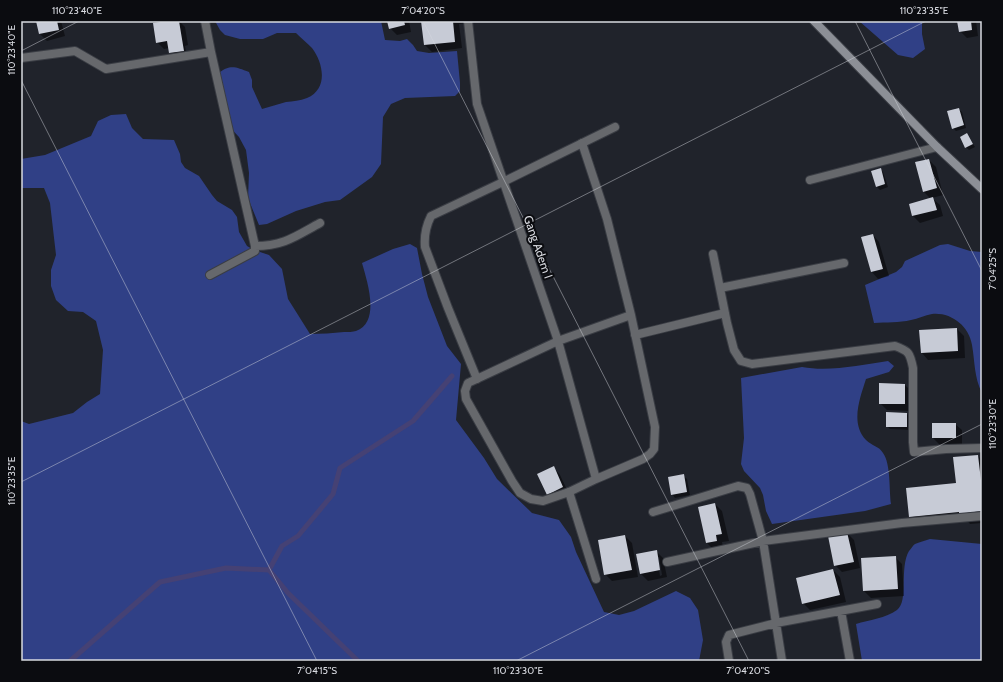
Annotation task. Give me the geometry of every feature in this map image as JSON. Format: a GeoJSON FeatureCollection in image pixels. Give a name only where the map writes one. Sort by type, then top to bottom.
{"type":"FeatureCollection","features":[{"type":"Feature","properties":{"kind":"main road"},"geometry":{"type":"LineString","coordinates":[[814,21],[937,148],[982,189]]}},
{"type":"Feature","properties":{"kind":"street"},"geometry":{"type":"LineString","coordinates":[[205,21],[255,246],[255,251],[210,275]]}},
{"type":"Feature","properties":{"kind":"street","name":"Gang Adem I"},"geometry":{"type":"LineString","coordinates":[[468,21],[477,104],[502,182],[558,341],[596,479]]}},
{"type":"Feature","properties":{"kind":"street"},"geometry":{"type":"LineString","coordinates":[[21,58],[75,51],[106,69],[211,52]]}},
{"type":"Feature","properties":{"kind":"street"},"geometry":{"type":"LineString","coordinates":[[477,379],[425,247],[424,239],[431,216],[616,127]]}},
{"type":"Feature","properties":{"kind":"street"},"geometry":{"type":"LineString","coordinates":[[582,143],[607,219],[631,314],[655,427],[654,449],[643,459],[569,492],[544,501],[531,499],[520,493],[466,399],[465,391],[468,383],[558,341],[631,314]]}},
{"type":"Feature","properties":{"kind":"street"},"geometry":{"type":"LineString","coordinates":[[810,180],[937,148]]}},
{"type":"Feature","properties":{"kind":"street"},"geometry":{"type":"LineString","coordinates":[[255,246],[268,246],[283,243],[320,223]]}},
{"type":"Feature","properties":{"kind":"street"},"geometry":{"type":"LineString","coordinates":[[713,254],[734,350],[741,361],[752,364],[895,346],[906,350],[911,356],[913,368],[914,452],[982,448]]}},
{"type":"Feature","properties":{"kind":"street"},"geometry":{"type":"LineString","coordinates":[[720,288],[844,263]]}},
{"type":"Feature","properties":{"kind":"street"},"geometry":{"type":"LineString","coordinates":[[635,334],[725,313]]}},
{"type":"Feature","properties":{"kind":"street"},"geometry":{"type":"LineString","coordinates":[[653,512],[738,486],[747,488],[763,541],[782,661]]}},
{"type":"Feature","properties":{"kind":"street"},"geometry":{"type":"LineString","coordinates":[[569,492],[596,578]]}},
{"type":"Feature","properties":{"kind":"street"},"geometry":{"type":"LineString","coordinates":[[667,562],[763,541],[902,523],[982,516]]}},
{"type":"Feature","properties":{"kind":"street"},"geometry":{"type":"LineString","coordinates":[[729,661],[726,642],[729,635],[776,623],[877,604]]}},
{"type":"Feature","properties":{"kind":"street"},"geometry":{"type":"LineString","coordinates":[[841,611],[850,661]]}},
{"type":"Feature","properties":{"kind":"shaded area"},"geometry":{"type":"Polygon","coordinates":[[[215,21],[381,21],[385,40],[400,41],[407,39],[417,51],[429,53],[457,51],[460,91],[455,96],[405,98],[391,104],[383,117],[381,164],[372,177],[340,200],[325,202],[296,211],[267,224],[259,225],[248,198],[249,173],[246,150],[239,137],[223,120],[220,113],[219,73],[230,67],[249,72],[252,80],[252,87],[262,109],[286,102],[304,99],[314,94],[321,82],[321,68],[312,48],[296,33],[277,33],[263,39],[240,39],[225,35],[215,21]]]}},
{"type":"Feature","properties":{"kind":"shaded area"},"geometry":{"type":"Polygon","coordinates":[[[859,21],[922,21],[922,34],[925,49],[913,58],[898,55],[859,21]]]}},
{"type":"Feature","properties":{"kind":"shaded area"},"geometry":{"type":"Polygon","coordinates":[[[126,114],[132,128],[143,139],[174,140],[180,154],[181,162],[185,168],[199,176],[217,201],[232,210],[237,217],[239,232],[247,246],[269,255],[282,269],[288,299],[310,334],[353,332],[364,326],[368,319],[370,300],[367,280],[362,263],[393,249],[410,244],[417,248],[428,297],[447,346],[461,364],[456,420],[484,458],[497,479],[532,513],[559,520],[571,537],[576,552],[604,612],[619,615],[634,611],[676,591],[690,598],[698,610],[703,640],[699,661],[21,661],[21,421],[29,424],[73,413],[100,394],[103,350],[96,321],[83,312],[68,311],[56,300],[51,286],[51,270],[56,255],[50,203],[44,188],[21,188],[21,159],[45,155],[91,136],[98,121],[111,115],[126,114]]]}},
{"type":"Feature","properties":{"kind":"shaded area"},"geometry":{"type":"Polygon","coordinates":[[[948,244],[970,251],[982,252],[982,393],[976,375],[972,345],[963,326],[946,315],[939,314],[927,315],[906,321],[874,323],[865,285],[896,272],[902,267],[905,261],[940,245],[948,244]]]}},
{"type":"Feature","properties":{"kind":"shaded area"},"geometry":{"type":"Polygon","coordinates":[[[888,361],[894,366],[889,372],[866,379],[859,402],[857,418],[858,426],[866,440],[877,447],[886,458],[889,470],[891,504],[865,511],[772,524],[766,511],[760,488],[744,471],[741,464],[744,438],[741,378],[802,367],[823,369],[888,361]]]}},
{"type":"Feature","properties":{"kind":"shaded area"},"geometry":{"type":"Polygon","coordinates":[[[930,539],[982,544],[982,661],[862,661],[856,624],[893,613],[901,606],[903,599],[906,558],[909,551],[915,544],[930,539]]]}},
{"type":"Feature","properties":{"kind":"building"},"geometry":{"type":"Polygon","coordinates":[[[36,21],[57,21],[59,30],[39,34],[36,21]]]}},
{"type":"Feature","properties":{"kind":"building"},"geometry":{"type":"Polygon","coordinates":[[[179,21],[184,51],[169,53],[167,41],[156,43],[153,23],[179,21]]]}},
{"type":"Feature","properties":{"kind":"building"},"geometry":{"type":"Polygon","coordinates":[[[387,21],[404,21],[405,25],[389,29],[387,21]]]}},
{"type":"Feature","properties":{"kind":"building"},"geometry":{"type":"Polygon","coordinates":[[[421,21],[453,21],[455,42],[424,45],[421,21]]]}},
{"type":"Feature","properties":{"kind":"building"},"geometry":{"type":"Polygon","coordinates":[[[957,21],[971,21],[972,30],[959,32],[957,21]]]}},
{"type":"Feature","properties":{"kind":"building"},"geometry":{"type":"Polygon","coordinates":[[[959,108],[964,125],[952,129],[947,111],[959,108]]]}},
{"type":"Feature","properties":{"kind":"building"},"geometry":{"type":"Polygon","coordinates":[[[967,133],[973,144],[965,148],[960,137],[967,133]]]}},
{"type":"Feature","properties":{"kind":"building"},"geometry":{"type":"Polygon","coordinates":[[[929,159],[937,188],[923,192],[915,162],[929,159]]]}},
{"type":"Feature","properties":{"kind":"building"},"geometry":{"type":"Polygon","coordinates":[[[881,168],[885,184],[876,187],[871,171],[881,168]]]}},
{"type":"Feature","properties":{"kind":"building"},"geometry":{"type":"Polygon","coordinates":[[[933,197],[937,210],[912,216],[909,204],[933,197]]]}},
{"type":"Feature","properties":{"kind":"building"},"geometry":{"type":"Polygon","coordinates":[[[873,234],[883,269],[871,272],[861,237],[873,234]]]}},
{"type":"Feature","properties":{"kind":"building"},"geometry":{"type":"Polygon","coordinates":[[[957,328],[958,351],[921,353],[919,330],[957,328]]]}},
{"type":"Feature","properties":{"kind":"building"},"geometry":{"type":"Polygon","coordinates":[[[879,383],[905,384],[905,404],[879,404],[879,383]]]}},
{"type":"Feature","properties":{"kind":"building"},"geometry":{"type":"Polygon","coordinates":[[[886,412],[907,413],[907,427],[886,427],[886,412]]]}},
{"type":"Feature","properties":{"kind":"building"},"geometry":{"type":"Polygon","coordinates":[[[932,423],[956,423],[956,438],[932,438],[932,423]]]}},
{"type":"Feature","properties":{"kind":"building"},"geometry":{"type":"Polygon","coordinates":[[[978,455],[982,489],[982,511],[909,517],[906,488],[956,483],[953,457],[978,455]]]}},
{"type":"Feature","properties":{"kind":"building"},"geometry":{"type":"Polygon","coordinates":[[[554,466],[563,487],[547,495],[537,474],[554,466]]]}},
{"type":"Feature","properties":{"kind":"building"},"geometry":{"type":"Polygon","coordinates":[[[684,474],[687,492],[671,495],[668,477],[684,474]]]}},
{"type":"Feature","properties":{"kind":"building"},"geometry":{"type":"Polygon","coordinates":[[[715,503],[722,534],[716,535],[717,541],[706,543],[698,507],[715,503]]]}},
{"type":"Feature","properties":{"kind":"building"},"geometry":{"type":"Polygon","coordinates":[[[847,532],[854,562],[834,566],[828,536],[847,532]]]}},
{"type":"Feature","properties":{"kind":"building"},"geometry":{"type":"Polygon","coordinates":[[[625,535],[632,570],[604,575],[598,540],[625,535]]]}},
{"type":"Feature","properties":{"kind":"building"},"geometry":{"type":"Polygon","coordinates":[[[657,550],[660,570],[640,574],[636,554],[657,550]]]}},
{"type":"Feature","properties":{"kind":"building"},"geometry":{"type":"Polygon","coordinates":[[[896,556],[898,589],[863,591],[861,558],[896,556]]]}},
{"type":"Feature","properties":{"kind":"building"},"geometry":{"type":"Polygon","coordinates":[[[833,569],[840,595],[802,604],[796,578],[833,569]]]}},
{"type":"Feature","properties":{"kind":"waterway"},"geometry":{"type":"LineString","coordinates":[[269,570],[282,546],[298,536],[333,494],[340,468],[413,421],[452,376]]}},
{"type":"Feature","properties":{"kind":"waterway"},"geometry":{"type":"LineString","coordinates":[[70,661],[160,582],[226,568],[269,570],[288,593],[358,661]]}}]}
